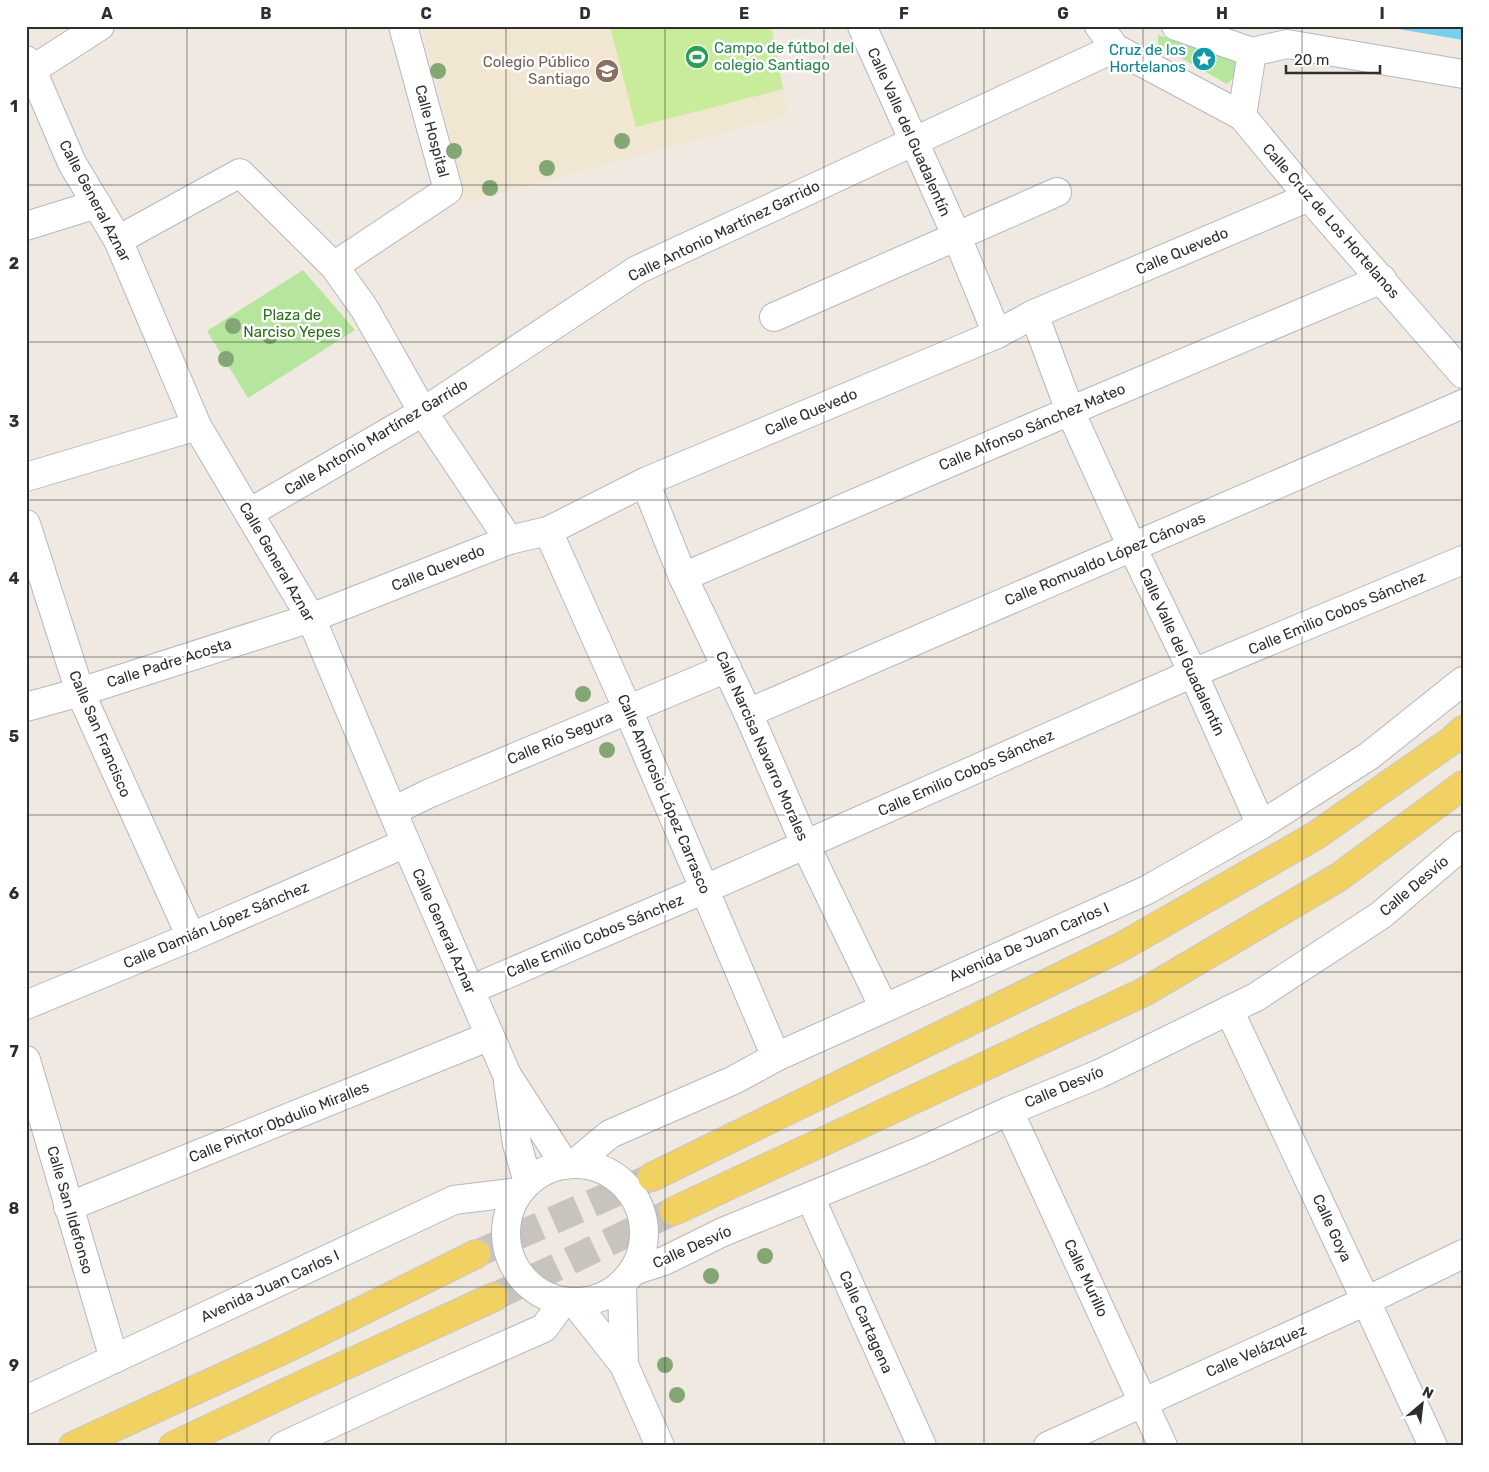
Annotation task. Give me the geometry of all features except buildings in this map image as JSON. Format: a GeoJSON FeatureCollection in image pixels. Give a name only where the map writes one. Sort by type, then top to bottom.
{"type":"FeatureCollection","features":[{"type":"Feature","properties":{"kind":"main road"},"geometry":{"type":"LineString","coordinates":[[652,1177],[1121,947],[1315,836],[1451,741],[1463,730]]}},
{"type":"Feature","properties":{"kind":"main road"},"geometry":{"type":"LineString","coordinates":[[674,1211],[1144,992],[1339,877],[1463,785]]}},
{"type":"Feature","properties":{"kind":"main road"},"geometry":{"type":"LineString","coordinates":[[73,1446],[289,1347],[476,1254]]}},
{"type":"Feature","properties":{"kind":"main road"},"geometry":{"type":"LineString","coordinates":[[173,1446],[494,1297]]}},
{"type":"Feature","properties":{"kind":"street"},"geometry":{"type":"LineString","coordinates":[[29,65],[100,26]]}},
{"type":"Feature","properties":{"kind":"street","name":"Calle Hospital"},"geometry":{"type":"LineString","coordinates":[[334,266],[448,190],[403,26]]}},
{"type":"Feature","properties":{"kind":"street","name":"Calle Valle del Guadalentín"},"geometry":{"type":"LineString","coordinates":[[862,26],[957,238],[997,334]]}},
{"type":"Feature","properties":{"kind":"street"},"geometry":{"type":"LineString","coordinates":[[1099,26],[1115,48],[1242,116],[1252,52]]}},
{"type":"Feature","properties":{"kind":"street"},"geometry":{"type":"LineString","coordinates":[[1176,26],[1252,52],[1287,44],[1463,74]]}},
{"type":"Feature","properties":{"kind":"street","name":"Calle Antonio Martínez Garrido"},"geometry":{"type":"LineString","coordinates":[[250,513],[423,412],[637,270],[1115,48]]}},
{"type":"Feature","properties":{"kind":"street","name":"Calle General Aznar"},"geometry":{"type":"LineString","coordinates":[[29,65],[72,163],[118,240],[197,426],[311,618],[406,843],[508,1075],[570,1164]]}},
{"type":"Feature","properties":{"kind":"street","name":"Calle Cruz de Los Hortelanos"},"geometry":{"type":"LineString","coordinates":[[1242,116],[1309,197],[1463,374]]}},
{"type":"Feature","properties":{"kind":"street"},"geometry":{"type":"LineString","coordinates":[[118,240],[240,173],[334,266],[364,308],[423,412],[509,540]]}},
{"type":"Feature","properties":{"kind":"street"},"geometry":{"type":"LineString","coordinates":[[774,318],[1058,192]]}},
{"type":"Feature","properties":{"kind":"street","name":"Calle Quevedo"},"geometry":{"type":"LineString","coordinates":[[311,618],[509,540],[548,532],[645,482],[997,334],[1034,314],[1309,197]]}},
{"type":"Feature","properties":{"kind":"street"},"geometry":{"type":"LineString","coordinates":[[26,226],[97,204]]}},
{"type":"Feature","properties":{"kind":"street","name":"Calle Alfonso Sánchez Mateo"},"geometry":{"type":"LineString","coordinates":[[683,577],[1070,410],[1382,279]]}},
{"type":"Feature","properties":{"kind":"street","name":"Calle Valle del Guadalentín"},"geometry":{"type":"LineString","coordinates":[[1034,314],[1070,410],[1132,547],[1193,673],[1261,824]]}},
{"type":"Feature","properties":{"kind":"street","name":"Calle Romualdo López Cánovas"},"geometry":{"type":"LineString","coordinates":[[748,713],[1463,404]]}},
{"type":"Feature","properties":{"kind":"street"},"geometry":{"type":"LineString","coordinates":[[26,477],[197,426]]}},
{"type":"Feature","properties":{"kind":"street","name":"Calle Narcisa Navarro Morales"},"geometry":{"type":"LineString","coordinates":[[645,482],[683,577],[748,713],[805,844],[884,1008]]}},
{"type":"Feature","properties":{"kind":"street","name":"Calle San Francisco"},"geometry":{"type":"LineString","coordinates":[[26,524],[80,692],[191,937]]}},
{"type":"Feature","properties":{"kind":"street","name":"Calle Ambrosio López Carrasco"},"geometry":{"type":"LineString","coordinates":[[548,532],[628,710],[776,1057]]}},
{"type":"Feature","properties":{"kind":"street","name":"Calle Emilio Cobos Sánchez"},"geometry":{"type":"LineString","coordinates":[[470,990],[705,889],[1193,673],[1463,560]]}},
{"type":"Feature","properties":{"kind":"street","name":"Calle Padre Acosta"},"geometry":{"type":"LineString","coordinates":[[26,707],[80,692],[311,618]]}},
{"type":"Feature","properties":{"kind":"street","name":"Calle Río Segura"},"geometry":{"type":"LineString","coordinates":[[393,811],[430,793],[727,668]]}},
{"type":"Feature","properties":{"kind":"street","name":"Avenida De Juan Carlos I"},"geometry":{"type":"LineString","coordinates":[[570,1164],[610,1134],[734,1080],[776,1057],[1147,890],[1261,824],[1369,756],[1463,681]]}},
{"type":"Feature","properties":{"kind":"street","name":"Calle Damián López Sánchez"},"geometry":{"type":"LineString","coordinates":[[26,1004],[191,937],[406,843]]}},
{"type":"Feature","properties":{"kind":"street","name":"Calle Desvío"},"geometry":{"type":"LineString","coordinates":[[628,1277],[723,1232],[921,1151],[1009,1111],[1098,1074],[1256,997],[1381,915],[1463,845]]}},
{"type":"Feature","properties":{"kind":"street","name":"Calle Goya"},"geometry":{"type":"LineString","coordinates":[[1229,1010],[1433,1446]]}},
{"type":"Feature","properties":{"kind":"street","name":"Calle Pintor Obdulio Miralles"},"geometry":{"type":"LineString","coordinates":[[68,1207],[490,1036]]}},
{"type":"Feature","properties":{"kind":"street","name":"Calle San Ildefonso"},"geometry":{"type":"LineString","coordinates":[[26,1060],[114,1359]]}},
{"type":"Feature","properties":{"kind":"street","name":"Calle General Aznar"},"geometry":{"type":"LineString","coordinates":[[508,1075],[524,1187]]}},
{"type":"Feature","properties":{"kind":"street","name":"Calle Murillo"},"geometry":{"type":"LineString","coordinates":[[1009,1111],[1163,1446]]}},
{"type":"Feature","properties":{"kind":"street"},"geometry":{"type":"LineString","coordinates":[[624,1365],[628,1277],[642,1248],[644,1223],[635,1200],[620,1181],[598,1168],[570,1164],[552,1168],[540,1174],[524,1187],[508,1213],[506,1236],[510,1259],[522,1279],[541,1294],[569,1302],[592,1301],[608,1294],[628,1277]]}},
{"type":"Feature","properties":{"kind":"street","name":"Avenida Juan Carlos I"},"geometry":{"type":"LineString","coordinates":[[26,1400],[454,1200],[524,1187]]}},
{"type":"Feature","properties":{"kind":"street","name":"Calle Cartagena"},"geometry":{"type":"LineString","coordinates":[[810,1197],[922,1446]]}},
{"type":"Feature","properties":{"kind":"street","name":"Calle Velázquez"},"geometry":{"type":"LineString","coordinates":[[1048,1446],[1366,1301],[1463,1254]]}},
{"type":"Feature","properties":{"kind":"street"},"geometry":{"type":"LineString","coordinates":[[569,1302],[624,1365],[660,1446]]}},
{"type":"Feature","properties":{"kind":"street"},"geometry":{"type":"LineString","coordinates":[[283,1446],[544,1328],[569,1302]]}},
{"type":"Feature","properties":{"kind":"shaded area","name":"Colegio Público Santiago"},"geometry":{"type":"Polygon","coordinates":[[[422,26],[772,26],[788,115],[467,202],[422,26]]]}},
{"type":"Feature","properties":{"kind":"green space","name":"Campo de fútbol del colegio Santiago"},"geometry":{"type":"Polygon","coordinates":[[[610,26],[771,26],[783,89],[636,127],[610,26]]]}},
{"type":"Feature","properties":{"kind":"green space"},"geometry":{"type":"Polygon","coordinates":[[[1158,35],[1240,60],[1241,67],[1227,84],[1158,45],[1158,35]]]}},
{"type":"Feature","properties":{"kind":"green space","name":"Plaza de Narciso Yepes"},"geometry":{"type":"Polygon","coordinates":[[[303,270],[355,330],[248,398],[207,331],[303,270]]]}},
{"type":"Feature","properties":{"kind":"water"},"geometry":{"type":"Polygon","coordinates":[[[1381,26],[1463,26],[1463,40],[1381,26]]]}},
{"type":"Feature","properties":{"kind":"tunnel"},"geometry":{"type":"LineString","coordinates":[[476,1254],[652,1177]]}},
{"type":"Feature","properties":{"kind":"tunnel"},"geometry":{"type":"LineString","coordinates":[[494,1297],[674,1211]]}},
{"type":"Feature","properties":{"kind":"place","name":"Campo de fútbol del colegio Santiago"},"geometry":{"type":"Point","coordinates":[697,57]}},
{"type":"Feature","properties":{"kind":"place","name":"Cruz de los Hortelanos"},"geometry":{"type":"Point","coordinates":[1204,59]}},
{"type":"Feature","properties":{"kind":"place","name":"Colegio Público Santiago"},"geometry":{"type":"Point","coordinates":[607,71]}}]}
